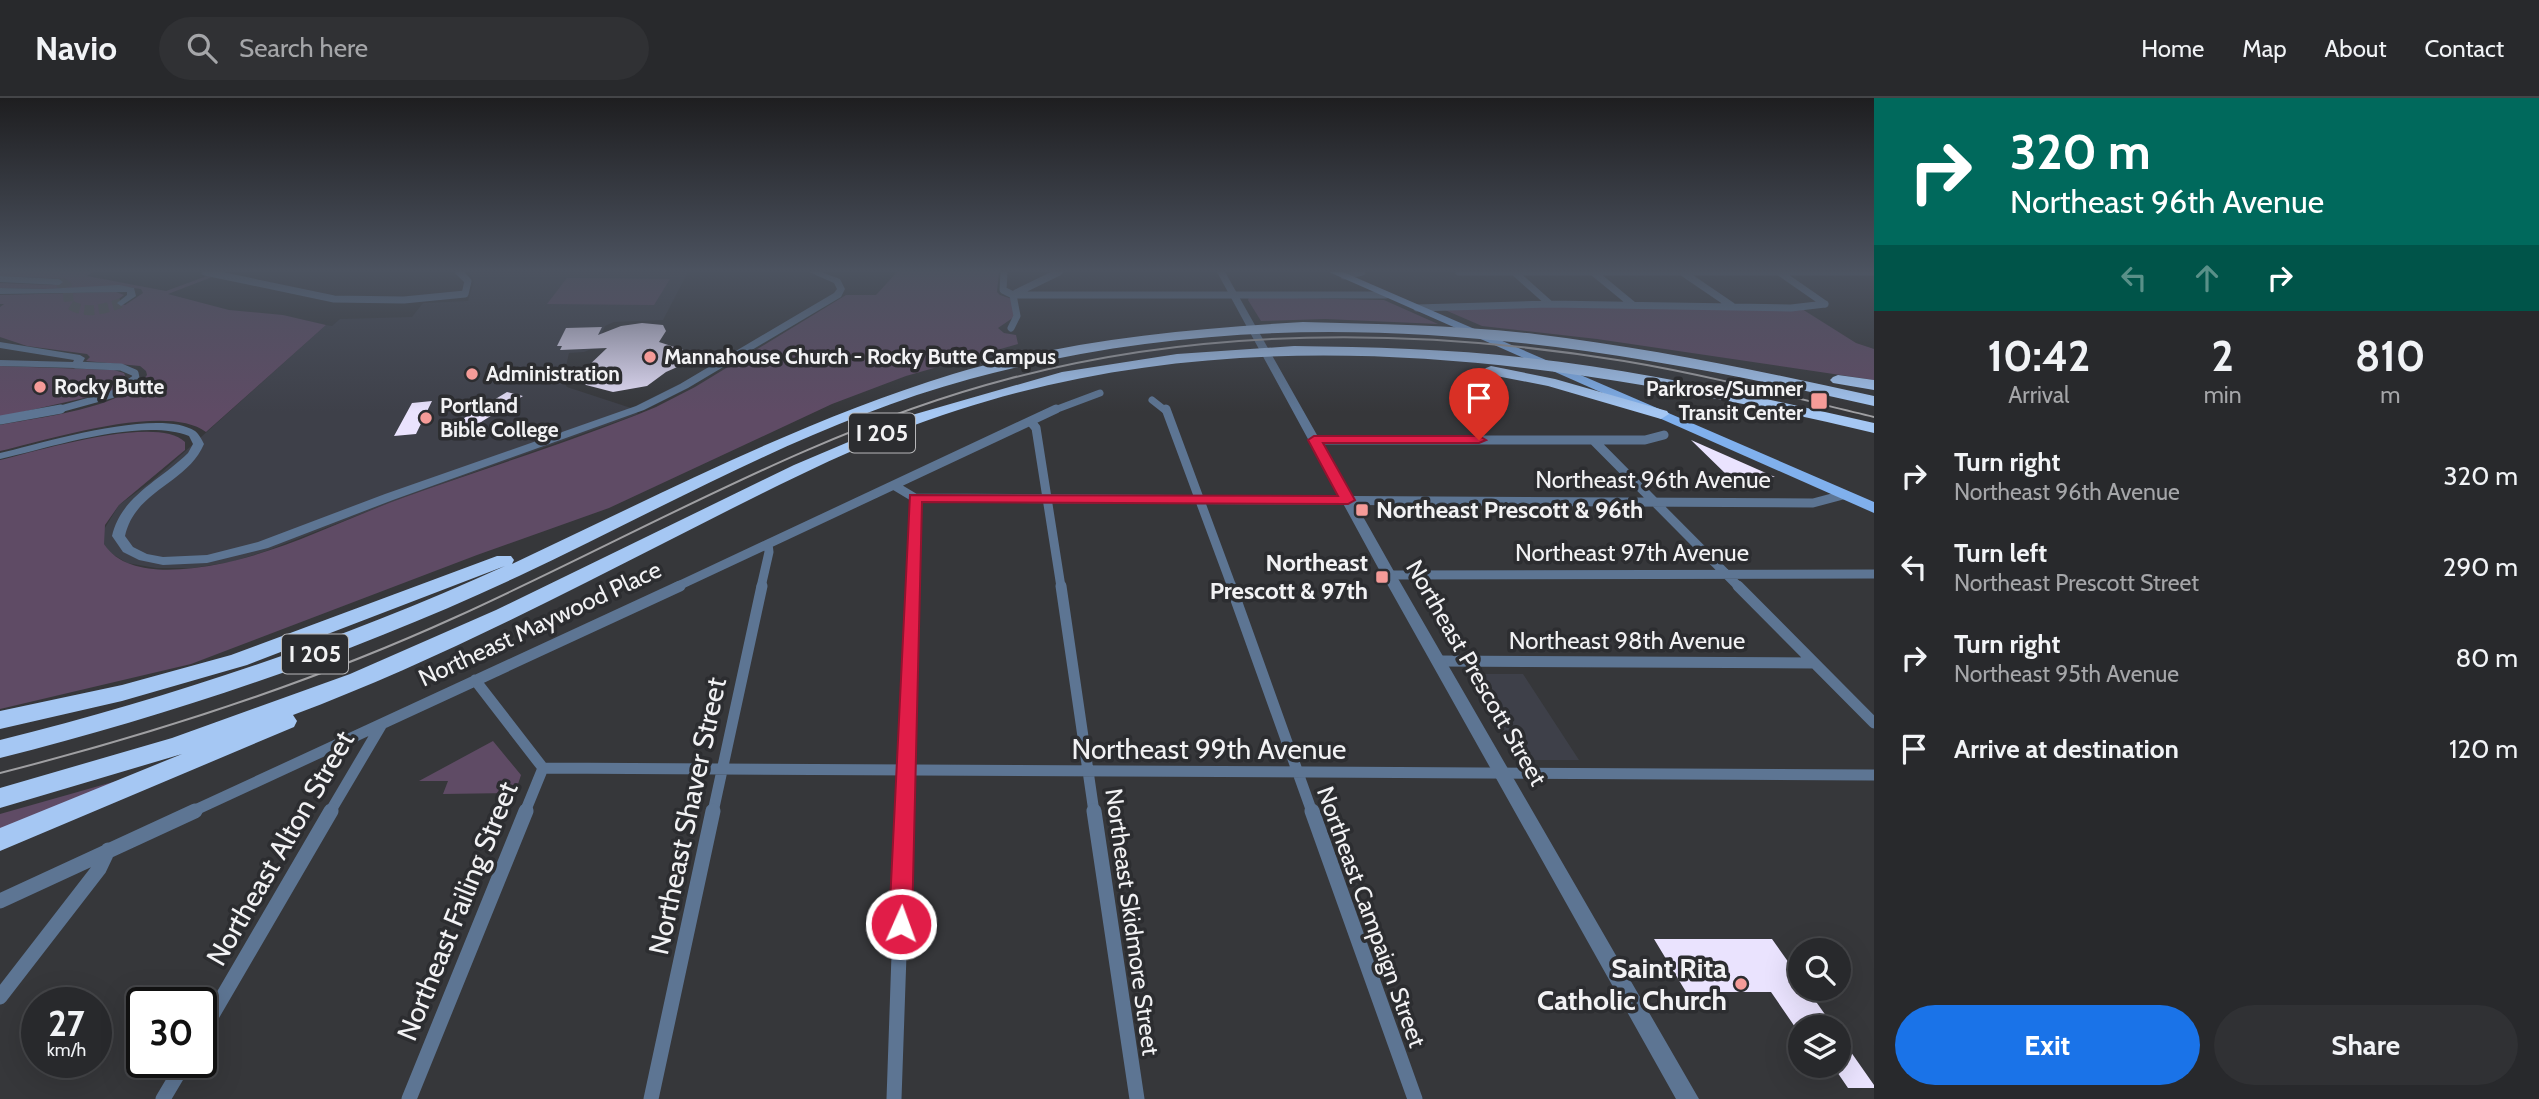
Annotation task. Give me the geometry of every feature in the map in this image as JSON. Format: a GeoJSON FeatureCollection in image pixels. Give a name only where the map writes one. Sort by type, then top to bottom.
{"type":"FeatureCollection","features":[{"type":"Feature","properties":{"kind":"highway","name":"I 205"},"geometry":{"type":"LineString","coordinates":[[0,749],[134,714],[288,664],[425,609],[869,409],[960,378],[1038,358],[1155,338],[1274,327],[1386,326],[1504,335],[1685,360],[1874,401]]}},
{"type":"Feature","properties":{"kind":"highway"},"geometry":{"type":"LineString","coordinates":[[1504,335],[1556,337],[1620,345],[1874,385]]}},
{"type":"Feature","properties":{"kind":"highway","name":"I 205"},"geometry":{"type":"LineString","coordinates":[[0,798],[181,745],[380,671],[541,597],[808,465],[911,421],[985,396],[1048,380],[1127,365],[1210,355],[1352,350],[1517,360],[1658,380],[1773,403],[1874,428]]}},
{"type":"Feature","properties":{"kind":"highway"},"geometry":{"type":"LineString","coordinates":[[1210,355],[1229,358],[1345,358],[1476,368],[1550,382],[1661,414]]}},
{"type":"Feature","properties":{"kind":"highway"},"geometry":{"type":"LineString","coordinates":[[0,720],[122,693],[239,660],[337,625],[591,526],[616,522]]}},
{"type":"Feature","properties":{"kind":"highway"},"geometry":{"type":"LineString","coordinates":[[0,840],[339,698],[380,671]]}},
{"type":"Feature","properties":{"kind":"main road"},"geometry":{"type":"LineString","coordinates":[[1442,319],[1874,508]]}},
{"type":"Feature","properties":{"kind":"street"},"geometry":{"type":"LineString","coordinates":[[0,456],[135,427],[165,426],[187,431],[195,435],[198,441],[194,456],[129,507],[121,518],[118,536],[122,545],[133,553],[157,560],[189,561],[227,555],[273,541],[389,496],[657,400],[798,319]]}},
{"type":"Feature","properties":{"kind":"street"},"geometry":{"type":"LineString","coordinates":[[1011,328],[1016,319]]}},
{"type":"Feature","properties":{"kind":"street","name":"Northeast Prescott Street"},"geometry":{"type":"LineString","coordinates":[[1247,319],[1688,1099]]}},
{"type":"Feature","properties":{"kind":"street"},"geometry":{"type":"LineString","coordinates":[[0,345],[76,365],[125,368],[135,373],[136,378],[128,386],[107,396],[0,420]]}},
{"type":"Feature","properties":{"kind":"street"},"geometry":{"type":"LineString","coordinates":[[0,363],[61,359]]}},
{"type":"Feature","properties":{"kind":"street","name":"Northeast Maywood Place"},"geometry":{"type":"LineString","coordinates":[[0,901],[895,486],[912,475],[1074,401],[1100,393]]}},
{"type":"Feature","properties":{"kind":"street","name":"Northeast Campaign Street"},"geometry":{"type":"LineString","coordinates":[[1152,400],[1164,408],[1199,499],[1415,1099]]}},
{"type":"Feature","properties":{"kind":"street","name":"Northeast Skidmore Street"},"geometry":{"type":"LineString","coordinates":[[1031,422],[1036,428],[1048,499],[1137,1099]]}},
{"type":"Feature","properties":{"kind":"street"},"geometry":{"type":"LineString","coordinates":[[1314,440],[1645,440],[1664,435]]}},
{"type":"Feature","properties":{"kind":"street"},"geometry":{"type":"LineString","coordinates":[[1593,440],[1874,723]]}},
{"type":"Feature","properties":{"kind":"street"},"geometry":{"type":"LineString","coordinates":[[894,1099],[915,498],[895,486]]}},
{"type":"Feature","properties":{"kind":"street","name":"Northeast 96th Avenue"},"geometry":{"type":"LineString","coordinates":[[915,498],[1814,503],[1843,495]]}},
{"type":"Feature","properties":{"kind":"street","name":"Northeast Shaver Street"},"geometry":{"type":"LineString","coordinates":[[651,1099],[769,552],[768,544]]}},
{"type":"Feature","properties":{"kind":"street","name":"Northeast 97th Avenue"},"geometry":{"type":"LineString","coordinates":[[1390,575],[1874,574]]}},
{"type":"Feature","properties":{"kind":"street","name":"Northeast 98th Avenue"},"geometry":{"type":"LineString","coordinates":[[1439,662],[1814,663]]}},
{"type":"Feature","properties":{"kind":"street","name":"Northeast Failing Street"},"geometry":{"type":"LineString","coordinates":[[409,1099],[543,768],[475,680]]}},
{"type":"Feature","properties":{"kind":"street","name":"Northeast Alton Street"},"geometry":{"type":"LineString","coordinates":[[217,1007],[382,724]]}},
{"type":"Feature","properties":{"kind":"street","name":"Northeast 99th Avenue"},"geometry":{"type":"LineString","coordinates":[[543,768],[1874,775]]}},
{"type":"Feature","properties":{"kind":"street"},"geometry":{"type":"LineString","coordinates":[[0,997],[99,869],[108,850]]}},
{"type":"Feature","properties":{"kind":"street"},"geometry":{"type":"LineString","coordinates":[[163,1099],[175,1078]]}},
{"type":"Feature","properties":{"kind":"shaded area"},"geometry":{"type":"Polygon","coordinates":[[[0,319],[299,319],[326,325],[206,432],[188,424],[136,422],[76,432],[0,451],[0,425],[101,404],[136,387],[147,375],[140,366],[86,361],[90,357],[87,354],[27,346],[0,337],[0,319]]]}},
{"type":"Feature","properties":{"kind":"shaded area","name":"Portland Bible College"},"geometry":{"type":"Polygon","coordinates":[[[340,319],[664,319],[614,322],[605,326],[596,347],[584,352],[569,353],[563,380],[567,387],[631,408],[638,414],[231,562],[193,568],[156,568],[127,563],[109,552],[104,544],[103,531],[119,505],[152,481],[326,325],[332,326],[340,319]]]}},
{"type":"Feature","properties":{"kind":"shaded area"},"geometry":{"type":"Polygon","coordinates":[[[807,319],[1012,319],[998,328],[1004,333],[1016,335],[1018,344],[906,376],[832,404],[609,508],[477,555],[191,664],[0,709],[0,460],[68,443],[124,433],[171,434],[185,442],[185,450],[119,505],[105,525],[104,544],[113,555],[139,567],[185,569],[263,553],[405,497],[625,419],[695,387],[807,319]]]}},
{"type":"Feature","properties":{"kind":"shaded area"},"geometry":{"type":"Polygon","coordinates":[[[1260,319],[1426,319],[1438,324],[1325,319],[1261,321],[1260,319]]]}},
{"type":"Feature","properties":{"kind":"shaded area"},"geometry":{"type":"Polygon","coordinates":[[[1465,319],[1817,319],[1856,343],[1874,349],[1874,380],[1597,339],[1482,326],[1465,319]]]}},
{"type":"Feature","properties":{"kind":"shaded area"},"geometry":{"type":"Polygon","coordinates":[[[0,366],[114,370],[124,373],[127,380],[113,391],[0,417],[0,366]]]}},
{"type":"Feature","properties":{"kind":"shaded area"},"geometry":{"type":"Polygon","coordinates":[[[1466,674],[1523,674],[1579,760],[1517,760],[1466,674]]]}},
{"type":"Feature","properties":{"kind":"shaded area"},"geometry":{"type":"Polygon","coordinates":[[[493,741],[521,775],[515,793],[443,794],[448,781],[419,781],[493,741]]]}},
{"type":"Feature","properties":{"kind":"shaded area"},"geometry":{"type":"Polygon","coordinates":[[[134,776],[0,833],[0,814],[134,776]]]}},
{"type":"Feature","properties":{"kind":"building","name":"Mannahouse Church - Rocky Butte Campus"},"geometry":{"type":"Polygon","coordinates":[[[642,323],[663,325],[666,331],[659,342],[702,356],[666,372],[647,386],[613,392],[586,385],[581,379],[583,371],[607,348],[560,350],[562,346],[557,346],[566,328],[602,327],[598,335],[621,326],[642,323]]]}},
{"type":"Feature","properties":{"kind":"building"},"geometry":{"type":"Polygon","coordinates":[[[529,369],[540,377],[522,383],[511,375],[529,369]]]}},
{"type":"Feature","properties":{"kind":"building"},"geometry":{"type":"Polygon","coordinates":[[[507,392],[523,396],[457,437],[441,432],[507,392]]]}},
{"type":"Feature","properties":{"kind":"building"},"geometry":{"type":"Polygon","coordinates":[[[432,401],[416,434],[394,436],[412,403],[432,401]]]}},
{"type":"Feature","properties":{"kind":"building"},"geometry":{"type":"Polygon","coordinates":[[[1691,440],[1775,477],[1730,478],[1691,440]]]}},
{"type":"Feature","properties":{"kind":"building","name":"Saint Rita Catholic Church"},"geometry":{"type":"Polygon","coordinates":[[[1654,939],[1772,939],[1788,962],[1788,1001],[1816,1001],[1825,1015],[1788,1017],[1771,992],[1686,992],[1654,939]]]}},
{"type":"Feature","properties":{"kind":"building"},"geometry":{"type":"Polygon","coordinates":[[[1851,1052],[1874,1088],[1848,1088],[1841,1078],[1851,1078],[1851,1052]]]}},
{"type":"Feature","properties":{"kind":"tram line"},"geometry":{"type":"LineString","coordinates":[[0,773],[175,724],[345,664],[456,617],[728,486],[866,426],[937,400],[1008,379],[1084,362],[1160,349],[1237,341],[1393,338],[1470,342],[1624,361],[1874,417]]}},
{"type":"Feature","properties":{"kind":"place","name":"Mannahouse Church - Rocky Butte Campus"},"geometry":{"type":"Point","coordinates":[650,357]}},
{"type":"Feature","properties":{"kind":"place","name":"Administration"},"geometry":{"type":"Point","coordinates":[472,374]}},
{"type":"Feature","properties":{"kind":"place","name":"Rocky Butte"},"geometry":{"type":"Point","coordinates":[40,387]}},
{"type":"Feature","properties":{"kind":"place","name":"Parkrose/Sumner Transit Center"},"geometry":{"type":"Point","coordinates":[1819,401]}},
{"type":"Feature","properties":{"kind":"place","name":"Portland Bible College"},"geometry":{"type":"Point","coordinates":[426,418]}},
{"type":"Feature","properties":{"kind":"place","name":"Northeast Prescott & 96th"},"geometry":{"type":"Point","coordinates":[1362,510]}},
{"type":"Feature","properties":{"kind":"place","name":"Northeast Prescott & 97th"},"geometry":{"type":"Point","coordinates":[1382,577]}},
{"type":"Feature","properties":{"kind":"place","name":"Saint Rita Catholic Church"},"geometry":{"type":"Point","coordinates":[1741,984]}},
{"type":"Feature","properties":{"kind":"route"},"geometry":{"type":"LineString","coordinates":[[901,924],[915,498],[1348,500],[1314,440],[1479,440]]}}]}
